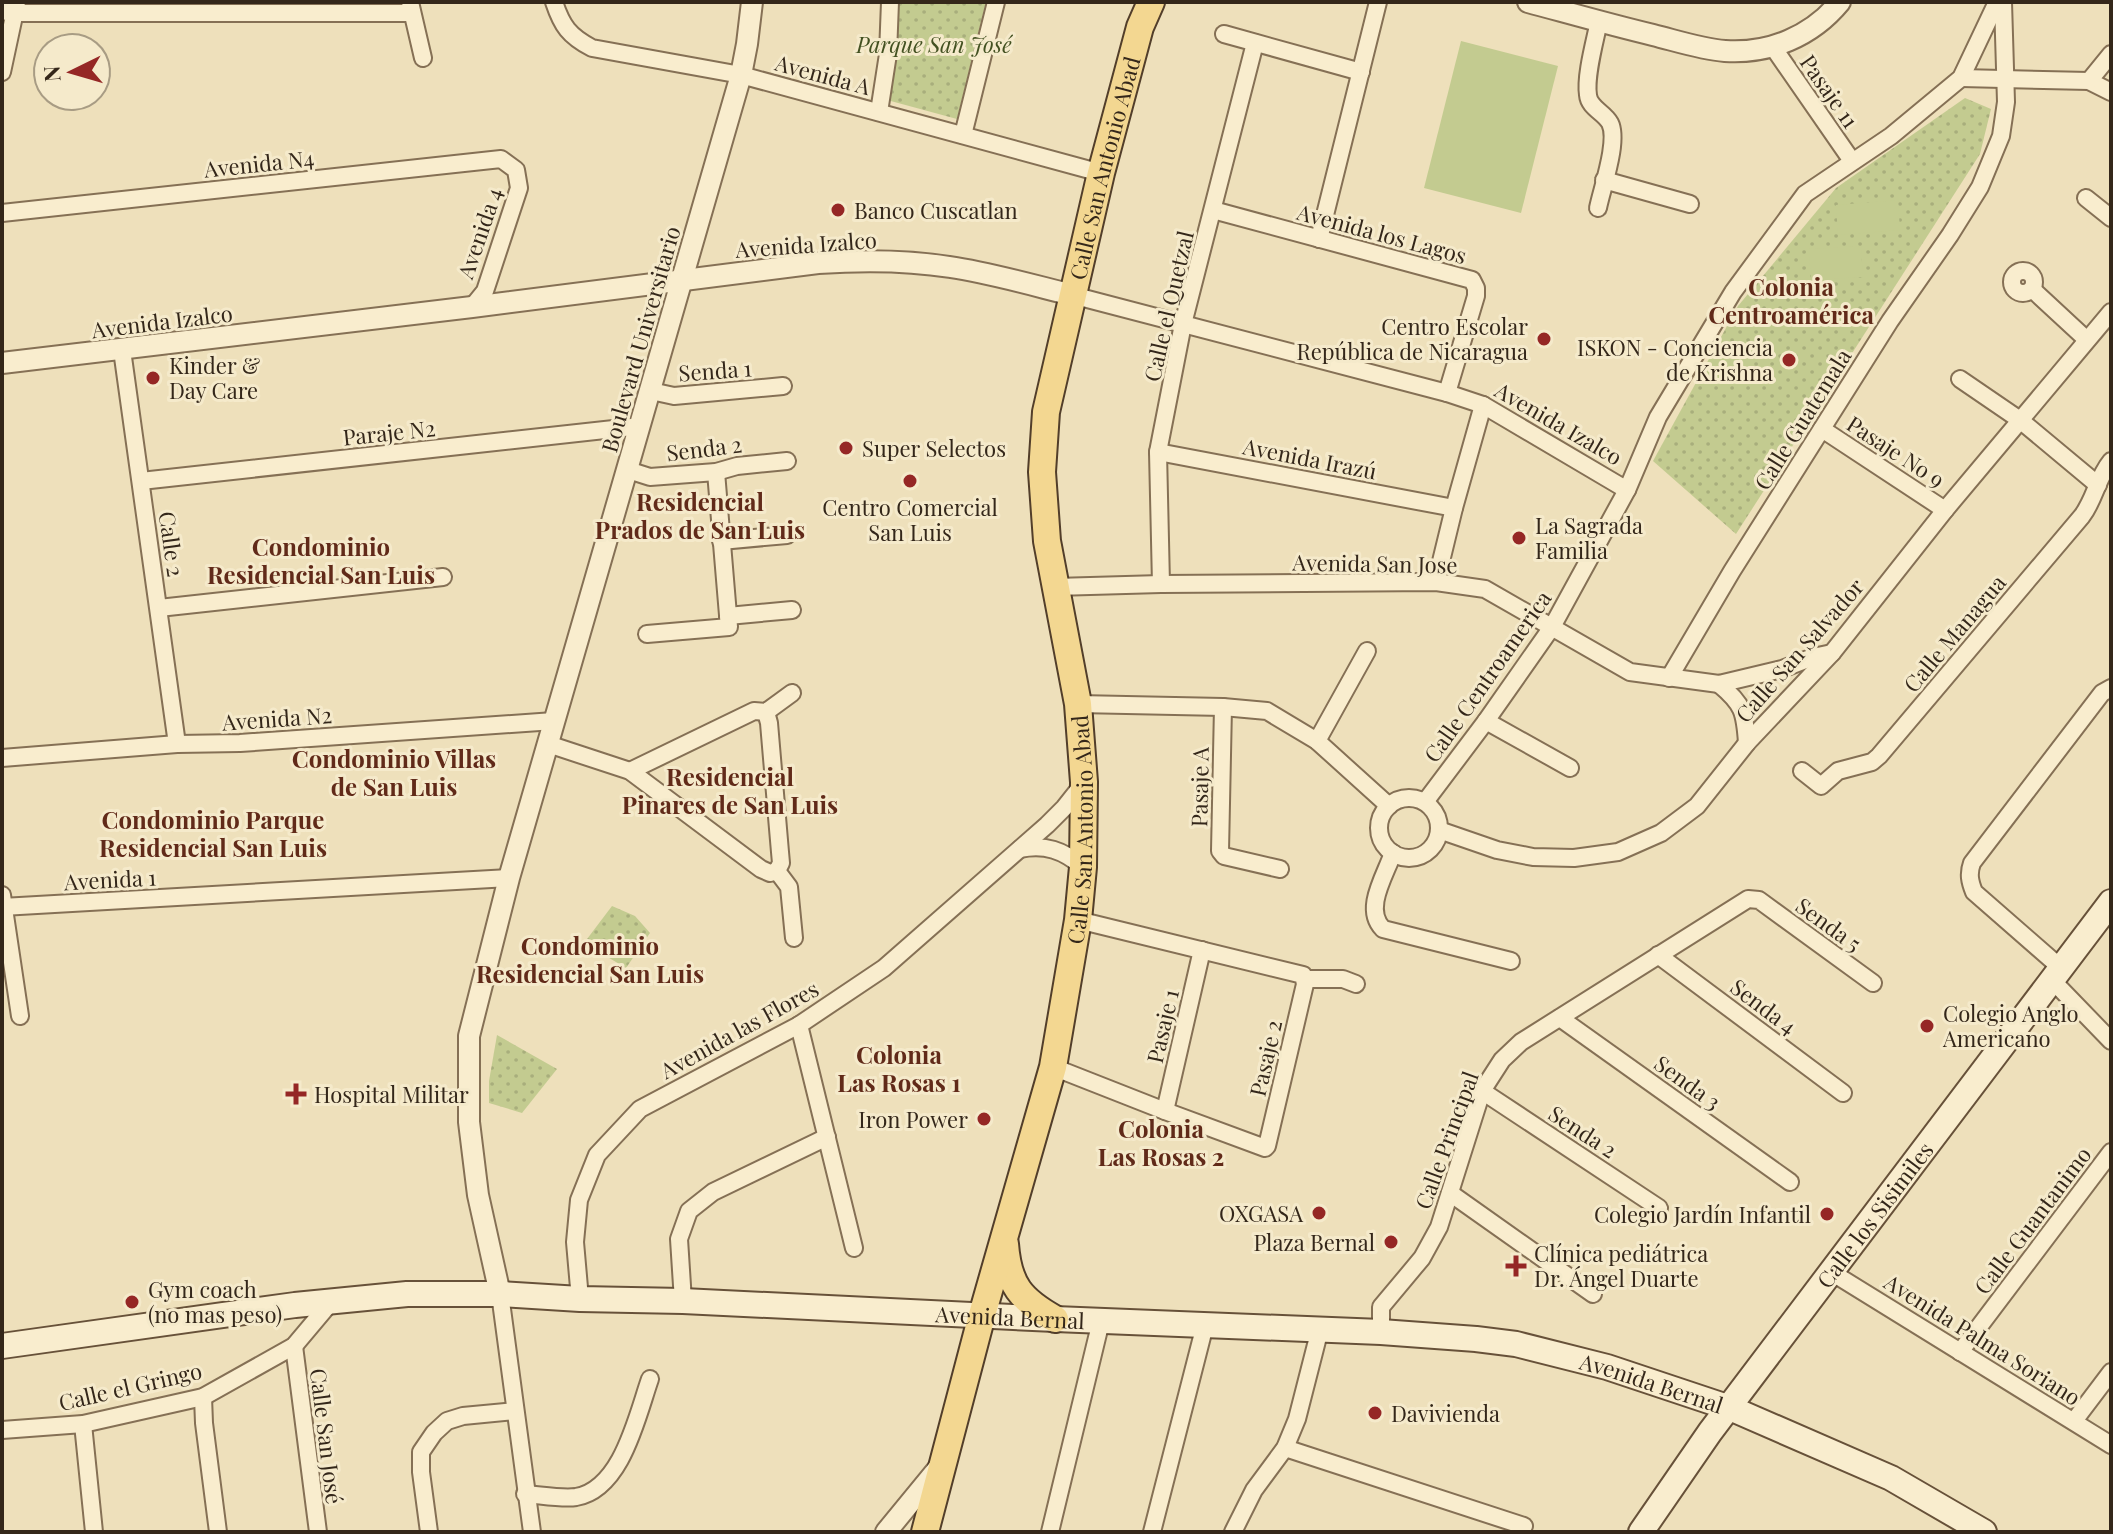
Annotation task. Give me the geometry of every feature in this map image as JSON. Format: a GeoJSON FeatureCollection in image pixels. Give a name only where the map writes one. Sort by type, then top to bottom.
{"type":"FeatureCollection","features":[{"type":"Feature","properties":{"kind":"main road","name":"Calle San Antonio Abad"},"geometry":{"type":"LineString","coordinates":[[925,1532],[982,1315],[1053,1067],[1078,920],[1083,867],[1084,782],[1078,704],[1047,541],[1042,444],[1046,412],[1101,173],[1142,14],[1151,2]]}},
{"type":"Feature","properties":{"kind":"main road","name":"Calle los Sisimiles"},"geometry":{"type":"LineString","coordinates":[[1650,1529],[1710,1432],[2111,902]]}},
{"type":"Feature","properties":{"kind":"main road"},"geometry":{"type":"LineString","coordinates":[[1005,1238],[1006,1263],[1016,1287],[1033,1307],[1055,1319]]}},
{"type":"Feature","properties":{"kind":"main road","name":"Avenida Bernal"},"geometry":{"type":"LineString","coordinates":[[2,1346],[407,1294],[683,1301],[1320,1329],[1476,1339],[1516,1344],[1607,1367],[1730,1408],[1891,1478],[1984,1532]]}},
{"type":"Feature","properties":{"kind":"street","name":"Avenida A"},"geometry":{"type":"LineString","coordinates":[[554,2],[561,22],[575,40],[592,48],[741,75],[1101,173]]}},
{"type":"Feature","properties":{"kind":"street","name":"Boulevard Universitario"},"geometry":{"type":"LineString","coordinates":[[500,1294],[478,1195],[467,1113],[469,1036],[509,878],[741,75],[752,2]]}},
{"type":"Feature","properties":{"kind":"street"},"geometry":{"type":"LineString","coordinates":[[879,112],[888,54],[890,2]]}},
{"type":"Feature","properties":{"kind":"street"},"geometry":{"type":"LineString","coordinates":[[963,135],[996,2]]}},
{"type":"Feature","properties":{"kind":"street"},"geometry":{"type":"LineString","coordinates":[[1319,239],[1378,2]]}},
{"type":"Feature","properties":{"kind":"street"},"geometry":{"type":"LineString","coordinates":[[1528,2],[1568,7],[1599,21],[1694,46],[1726,51],[1760,50],[1802,35],[1829,15],[1840,2]]}},
{"type":"Feature","properties":{"kind":"street","name":"Calle Centroamerica"},"geometry":{"type":"LineString","coordinates":[[1425,802],[1552,627],[1627,490],[1658,417],[1733,292],[1805,194],[1891,136],[1961,78],[1997,2]]}},
{"type":"Feature","properties":{"kind":"street","name":"Calle Guatemala"},"geometry":{"type":"LineString","coordinates":[[1669,678],[1732,571],[1890,321],[1980,187],[2001,136],[2006,102],[2003,2]]}},
{"type":"Feature","properties":{"kind":"street"},"geometry":{"type":"LineString","coordinates":[[2,72],[11,9],[411,8],[423,58]]}},
{"type":"Feature","properties":{"kind":"street"},"geometry":{"type":"LineString","coordinates":[[1598,208],[1613,139],[1608,120],[1588,97],[1587,84],[1599,21]]}},
{"type":"Feature","properties":{"kind":"street"},"geometry":{"type":"LineString","coordinates":[[1224,34],[1361,72]]}},
{"type":"Feature","properties":{"kind":"street","name":"Calle el Quetzal"},"geometry":{"type":"LineString","coordinates":[[1161,584],[1158,452],[1183,324],[1255,43]]}},
{"type":"Feature","properties":{"kind":"street","name":"Pasaje 11"},"geometry":{"type":"LineString","coordinates":[[1773,47],[1852,161]]}},
{"type":"Feature","properties":{"kind":"street"},"geometry":{"type":"LineString","coordinates":[[2089,81],[2111,54]]}},
{"type":"Feature","properties":{"kind":"street"},"geometry":{"type":"LineString","coordinates":[[1961,78],[2089,81],[2111,92]]}},
{"type":"Feature","properties":{"kind":"street","name":"Avenida N4"},"geometry":{"type":"LineString","coordinates":[[2,213],[501,159],[516,170]]}},
{"type":"Feature","properties":{"kind":"street","name":"Avenida 4"},"geometry":{"type":"LineString","coordinates":[[472,307],[485,291],[519,188],[516,170]]}},
{"type":"Feature","properties":{"kind":"street"},"geometry":{"type":"LineString","coordinates":[[1604,180],[1690,204]]}},
{"type":"Feature","properties":{"kind":"street"},"geometry":{"type":"LineString","coordinates":[[2086,198],[2111,218]]}},
{"type":"Feature","properties":{"kind":"street","name":"Avenida los Lagos"},"geometry":{"type":"LineString","coordinates":[[1213,210],[1472,280],[1476,296],[1447,393]]}},
{"type":"Feature","properties":{"kind":"street","name":"Avenida Izalco"},"geometry":{"type":"LineString","coordinates":[[2,363],[818,263],[867,261],[949,267],[1001,277],[1447,393],[1483,405],[1627,490]]}},
{"type":"Feature","properties":{"kind":"street"},"geometry":{"type":"LineString","coordinates":[[2032,289],[2087,340]]}},
{"type":"Feature","properties":{"kind":"street","name":"Calle San Salvador"},"geometry":{"type":"LineString","coordinates":[[1439,830],[1497,850],[1533,857],[1574,858],[1618,852],[1661,833],[1697,806],[1747,743],[1832,653],[1945,510],[2111,312]]}},
{"type":"Feature","properties":{"kind":"street","name":"Calle 2"},"geometry":{"type":"LineString","coordinates":[[122,350],[177,744]]}},
{"type":"Feature","properties":{"kind":"street"},"geometry":{"type":"LineString","coordinates":[[1960,379],[2020,420],[2098,485]]}},
{"type":"Feature","properties":{"kind":"street","name":"Senda 1"},"geometry":{"type":"LineString","coordinates":[[651,391],[674,396],[783,386]]}},
{"type":"Feature","properties":{"kind":"street"},"geometry":{"type":"LineString","coordinates":[[1436,582],[1483,405]]}},
{"type":"Feature","properties":{"kind":"street","name":"Paraje N2"},"geometry":{"type":"LineString","coordinates":[[141,481],[641,426]]}},
{"type":"Feature","properties":{"kind":"street","name":"Pasaje No 9"},"geometry":{"type":"LineString","coordinates":[[1822,429],[1945,510]]}},
{"type":"Feature","properties":{"kind":"street","name":"Avenida Irazú"},"geometry":{"type":"LineString","coordinates":[[1158,452],[1454,508]]}},
{"type":"Feature","properties":{"kind":"street","name":"Senda 2"},"geometry":{"type":"LineString","coordinates":[[628,470],[650,477],[716,472],[737,466],[787,461]]}},
{"type":"Feature","properties":{"kind":"street","name":"Calle Managua"},"geometry":{"type":"LineString","coordinates":[[1802,771],[1821,786],[1838,771],[1872,762],[1879,756],[2082,516],[2111,461]]}},
{"type":"Feature","properties":{"kind":"street"},"geometry":{"type":"LineString","coordinates":[[716,472],[728,621]]}},
{"type":"Feature","properties":{"kind":"street"},"geometry":{"type":"LineString","coordinates":[[721,541],[787,535]]}},
{"type":"Feature","properties":{"kind":"street"},"geometry":{"type":"LineString","coordinates":[[159,608],[443,577]]}},
{"type":"Feature","properties":{"kind":"street","name":"Avenida San Jose"},"geometry":{"type":"LineString","coordinates":[[1055,587],[1436,582],[1485,589],[1630,672],[1719,684],[1832,653]]}},
{"type":"Feature","properties":{"kind":"street"},"geometry":{"type":"LineString","coordinates":[[647,634],[792,610]]}},
{"type":"Feature","properties":{"kind":"street"},"geometry":{"type":"LineString","coordinates":[[1317,741],[1367,651]]}},
{"type":"Feature","properties":{"kind":"street"},"geometry":{"type":"LineString","coordinates":[[1719,684],[1736,698],[1745,719],[1747,743]]}},
{"type":"Feature","properties":{"kind":"street"},"geometry":{"type":"LineString","coordinates":[[2111,688],[2102,693],[1969,870],[1974,892],[2056,974],[2111,1041]]}},
{"type":"Feature","properties":{"kind":"street"},"geometry":{"type":"LineString","coordinates":[[630,771],[754,711],[766,712],[792,693]]}},
{"type":"Feature","properties":{"kind":"street"},"geometry":{"type":"LineString","coordinates":[[1078,704],[1267,711],[1317,741],[1389,806]]}},
{"type":"Feature","properties":{"kind":"street","name":"Pasaje A"},"geometry":{"type":"LineString","coordinates":[[1223,707],[1220,851],[1224,856],[1280,869]]}},
{"type":"Feature","properties":{"kind":"street"},"geometry":{"type":"LineString","coordinates":[[548,744],[630,771],[770,873],[777,871],[781,863],[766,712]]}},
{"type":"Feature","properties":{"kind":"street","name":"Avenida N2"},"geometry":{"type":"LineString","coordinates":[[2,758],[554,721]]}},
{"type":"Feature","properties":{"kind":"street"},"geometry":{"type":"LineString","coordinates":[[1486,721],[1570,768]]}},
{"type":"Feature","properties":{"kind":"street","name":"Avenida las Flores"},"geometry":{"type":"LineString","coordinates":[[580,1299],[575,1242],[579,1200],[597,1155],[640,1109],[799,1025],[884,968],[1064,808],[1084,782]]}},
{"type":"Feature","properties":{"kind":"street"},"geometry":{"type":"LineString","coordinates":[[1406,798],[1425,802],[1434,812],[1439,830],[1435,844],[1425,854],[1412,858],[1393,853],[1383,841],[1380,826],[1384,812],[1406,798]]}},
{"type":"Feature","properties":{"kind":"street"},"geometry":{"type":"LineString","coordinates":[[1018,849],[1046,847],[1060,851],[1083,867]]}},
{"type":"Feature","properties":{"kind":"street"},"geometry":{"type":"LineString","coordinates":[[1393,853],[1374,903],[1374,916],[1379,926],[1388,931],[1511,961]]}},
{"type":"Feature","properties":{"kind":"street"},"geometry":{"type":"LineString","coordinates":[[777,871],[789,887],[794,938]]}},
{"type":"Feature","properties":{"kind":"street","name":"Avenida 1"},"geometry":{"type":"LineString","coordinates":[[3,903],[509,878]]}},
{"type":"Feature","properties":{"kind":"street","name":"Calle Principal"},"geometry":{"type":"LineString","coordinates":[[1381,1332],[1381,1307],[1430,1245],[1482,1091],[1510,1051],[1748,899],[1759,900]]}},
{"type":"Feature","properties":{"kind":"street","name":"Senda 5"},"geometry":{"type":"LineString","coordinates":[[1759,900],[1873,983]]}},
{"type":"Feature","properties":{"kind":"street"},"geometry":{"type":"LineString","coordinates":[[3,903],[20,1016]]}},
{"type":"Feature","properties":{"kind":"street"},"geometry":{"type":"LineString","coordinates":[[1078,920],[1304,977],[1343,979],[1356,984]]}},
{"type":"Feature","properties":{"kind":"street","name":"Pasaje 1"},"geometry":{"type":"LineString","coordinates":[[1165,1111],[1202,950]]}},
{"type":"Feature","properties":{"kind":"street","name":"Senda 4"},"geometry":{"type":"LineString","coordinates":[[1658,955],[1843,1093]]}},
{"type":"Feature","properties":{"kind":"street","name":"Pasaje 2"},"geometry":{"type":"LineString","coordinates":[[1165,1111],[1261,1148],[1267,1146],[1304,977]]}},
{"type":"Feature","properties":{"kind":"street","name":"Senda 3"},"geometry":{"type":"LineString","coordinates":[[1560,1018],[1790,1182]]}},
{"type":"Feature","properties":{"kind":"street"},"geometry":{"type":"LineString","coordinates":[[799,1025],[854,1248]]}},
{"type":"Feature","properties":{"kind":"street"},"geometry":{"type":"LineString","coordinates":[[1053,1067],[1165,1111]]}},
{"type":"Feature","properties":{"kind":"street","name":"Senda 2"},"geometry":{"type":"LineString","coordinates":[[1482,1091],[1659,1208]]}},
{"type":"Feature","properties":{"kind":"street"},"geometry":{"type":"LineString","coordinates":[[683,1301],[679,1239],[689,1211],[713,1192],[827,1137]]}},
{"type":"Feature","properties":{"kind":"street","name":"Calle Guantanimo"},"geometry":{"type":"LineString","coordinates":[[1960,1352],[2111,1152]]}},
{"type":"Feature","properties":{"kind":"street"},"geometry":{"type":"LineString","coordinates":[[1450,1193],[1593,1294]]}},
{"type":"Feature","properties":{"kind":"street","name":"Avenida Palma Soriano"},"geometry":{"type":"LineString","coordinates":[[1831,1272],[2111,1445]]}},
{"type":"Feature","properties":{"kind":"street"},"geometry":{"type":"LineString","coordinates":[[500,1294],[532,1532]]}},
{"type":"Feature","properties":{"kind":"street","name":"Calle el Gringo"},"geometry":{"type":"LineString","coordinates":[[2,1430],[83,1424],[203,1397],[294,1346],[331,1302]]}},
{"type":"Feature","properties":{"kind":"street"},"geometry":{"type":"LineString","coordinates":[[1050,1532],[1101,1321]]}},
{"type":"Feature","properties":{"kind":"street"},"geometry":{"type":"LineString","coordinates":[[1152,1532],[1205,1325]]}},
{"type":"Feature","properties":{"kind":"street"},"geometry":{"type":"LineString","coordinates":[[1237,1531],[1254,1490],[1285,1448],[1297,1419],[1320,1329]]}},
{"type":"Feature","properties":{"kind":"street","name":"Calle San José"},"geometry":{"type":"LineString","coordinates":[[294,1346],[318,1532]]}},
{"type":"Feature","properties":{"kind":"street"},"geometry":{"type":"LineString","coordinates":[[2074,1421],[2111,1372]]}},
{"type":"Feature","properties":{"kind":"street"},"geometry":{"type":"LineString","coordinates":[[525,1494],[576,1497],[601,1486],[630,1439],[650,1379]]}},
{"type":"Feature","properties":{"kind":"street"},"geometry":{"type":"LineString","coordinates":[[203,1397],[218,1532]]}},
{"type":"Feature","properties":{"kind":"street"},"geometry":{"type":"LineString","coordinates":[[429,1532],[421,1452],[434,1433],[447,1421],[463,1416],[515,1411]]}},
{"type":"Feature","properties":{"kind":"street"},"geometry":{"type":"LineString","coordinates":[[83,1424],[94,1532]]}},
{"type":"Feature","properties":{"kind":"street"},"geometry":{"type":"LineString","coordinates":[[1285,1448],[1524,1526]]}},
{"type":"Feature","properties":{"kind":"street"},"geometry":{"type":"LineString","coordinates":[[886,1532],[944,1462]]}},
{"type":"Feature","properties":{"kind":"green space","name":"Parque San José"},"geometry":{"type":"Polygon","coordinates":[[[897,2],[986,2],[957,119],[887,100],[897,2]]]}},
{"type":"Feature","properties":{"kind":"green space"},"geometry":{"type":"Polygon","coordinates":[[[1461,41],[1558,66],[1521,213],[1424,188],[1461,41]]]}},
{"type":"Feature","properties":{"kind":"green space"},"geometry":{"type":"Polygon","coordinates":[[[1965,98],[1991,109],[1980,154],[1736,534],[1653,461],[1738,306],[1836,188],[1965,98]]]}},
{"type":"Feature","properties":{"kind":"green space"},"geometry":{"type":"Polygon","coordinates":[[[1898,200],[1900,230],[1838,235],[1836,205],[1898,200]]]}},
{"type":"Feature","properties":{"kind":"green space"},"geometry":{"type":"Polygon","coordinates":[[[1861,246],[1863,277],[1811,280],[1809,249],[1861,246]]]}},
{"type":"Feature","properties":{"kind":"green space"},"geometry":{"type":"Polygon","coordinates":[[[612,906],[635,916],[650,933],[626,968],[584,943],[612,906]]]}},
{"type":"Feature","properties":{"kind":"green space"},"geometry":{"type":"Polygon","coordinates":[[[497,1035],[557,1069],[522,1113],[489,1103],[489,1081],[497,1035]]]}},
{"type":"Feature","properties":{"kind":"place","name":"Banco Cuscatlan"},"geometry":{"type":"Point","coordinates":[838,210]}},
{"type":"Feature","properties":{"kind":"place","name":"Centro Escolar República de Nicaragua"},"geometry":{"type":"Point","coordinates":[1544,339]}},
{"type":"Feature","properties":{"kind":"place","name":"ISKON - Conciencia de Krishna"},"geometry":{"type":"Point","coordinates":[1789,360]}},
{"type":"Feature","properties":{"kind":"place","name":"Kinder & Day Care"},"geometry":{"type":"Point","coordinates":[153,378]}},
{"type":"Feature","properties":{"kind":"place","name":"Super Selectos"},"geometry":{"type":"Point","coordinates":[846,448]}},
{"type":"Feature","properties":{"kind":"place","name":"Centro Comercial San Luis"},"geometry":{"type":"Point","coordinates":[910,481]}},
{"type":"Feature","properties":{"kind":"place","name":"La Sagrada Familia"},"geometry":{"type":"Point","coordinates":[1519,538]}},
{"type":"Feature","properties":{"kind":"place","name":"Colegio Anglo Americano"},"geometry":{"type":"Point","coordinates":[1927,1026]}},
{"type":"Feature","properties":{"kind":"place","name":"Hospital Militar"},"geometry":{"type":"Point","coordinates":[296,1094]}},
{"type":"Feature","properties":{"kind":"place","name":"Iron Power"},"geometry":{"type":"Point","coordinates":[984,1119]}},
{"type":"Feature","properties":{"kind":"place","name":"OXGASA"},"geometry":{"type":"Point","coordinates":[1319,1213]}},
{"type":"Feature","properties":{"kind":"place","name":"Colegio Jardín Infantil"},"geometry":{"type":"Point","coordinates":[1827,1214]}},
{"type":"Feature","properties":{"kind":"place","name":"Plaza Bernal"},"geometry":{"type":"Point","coordinates":[1391,1242]}},
{"type":"Feature","properties":{"kind":"place","name":"Clínica pediátrica Dr. Ángel Duarte"},"geometry":{"type":"Point","coordinates":[1516,1266]}},
{"type":"Feature","properties":{"kind":"place","name":"Gym coach (no mas peso)"},"geometry":{"type":"Point","coordinates":[132,1302]}},
{"type":"Feature","properties":{"kind":"place","name":"Davivienda"},"geometry":{"type":"Point","coordinates":[1375,1413]}},
{"type":"Feature","properties":{"kind":"district","name":"Colonia Centroamérica"},"geometry":{"type":"Point","coordinates":[1791,300]}},
{"type":"Feature","properties":{"kind":"district","name":"Residencial Prados de San Luis"},"geometry":{"type":"Point","coordinates":[700,515]}},
{"type":"Feature","properties":{"kind":"district","name":"Condominio Residencial San Luis"},"geometry":{"type":"Point","coordinates":[321,560]}},
{"type":"Feature","properties":{"kind":"district","name":"Condominio Villas de San Luis"},"geometry":{"type":"Point","coordinates":[394,772]}},
{"type":"Feature","properties":{"kind":"district","name":"Residencial Pinares de San Luis"},"geometry":{"type":"Point","coordinates":[730,790]}},
{"type":"Feature","properties":{"kind":"district","name":"Condominio Parque Residencial San Luis"},"geometry":{"type":"Point","coordinates":[213,833]}},
{"type":"Feature","properties":{"kind":"district","name":"Condominio Residencial San Luis"},"geometry":{"type":"Point","coordinates":[590,959]}},
{"type":"Feature","properties":{"kind":"district","name":"Colonia Las Rosas 1"},"geometry":{"type":"Point","coordinates":[899,1068]}},
{"type":"Feature","properties":{"kind":"district","name":"Colonia Las Rosas 2"},"geometry":{"type":"Point","coordinates":[1161,1142]}}]}
